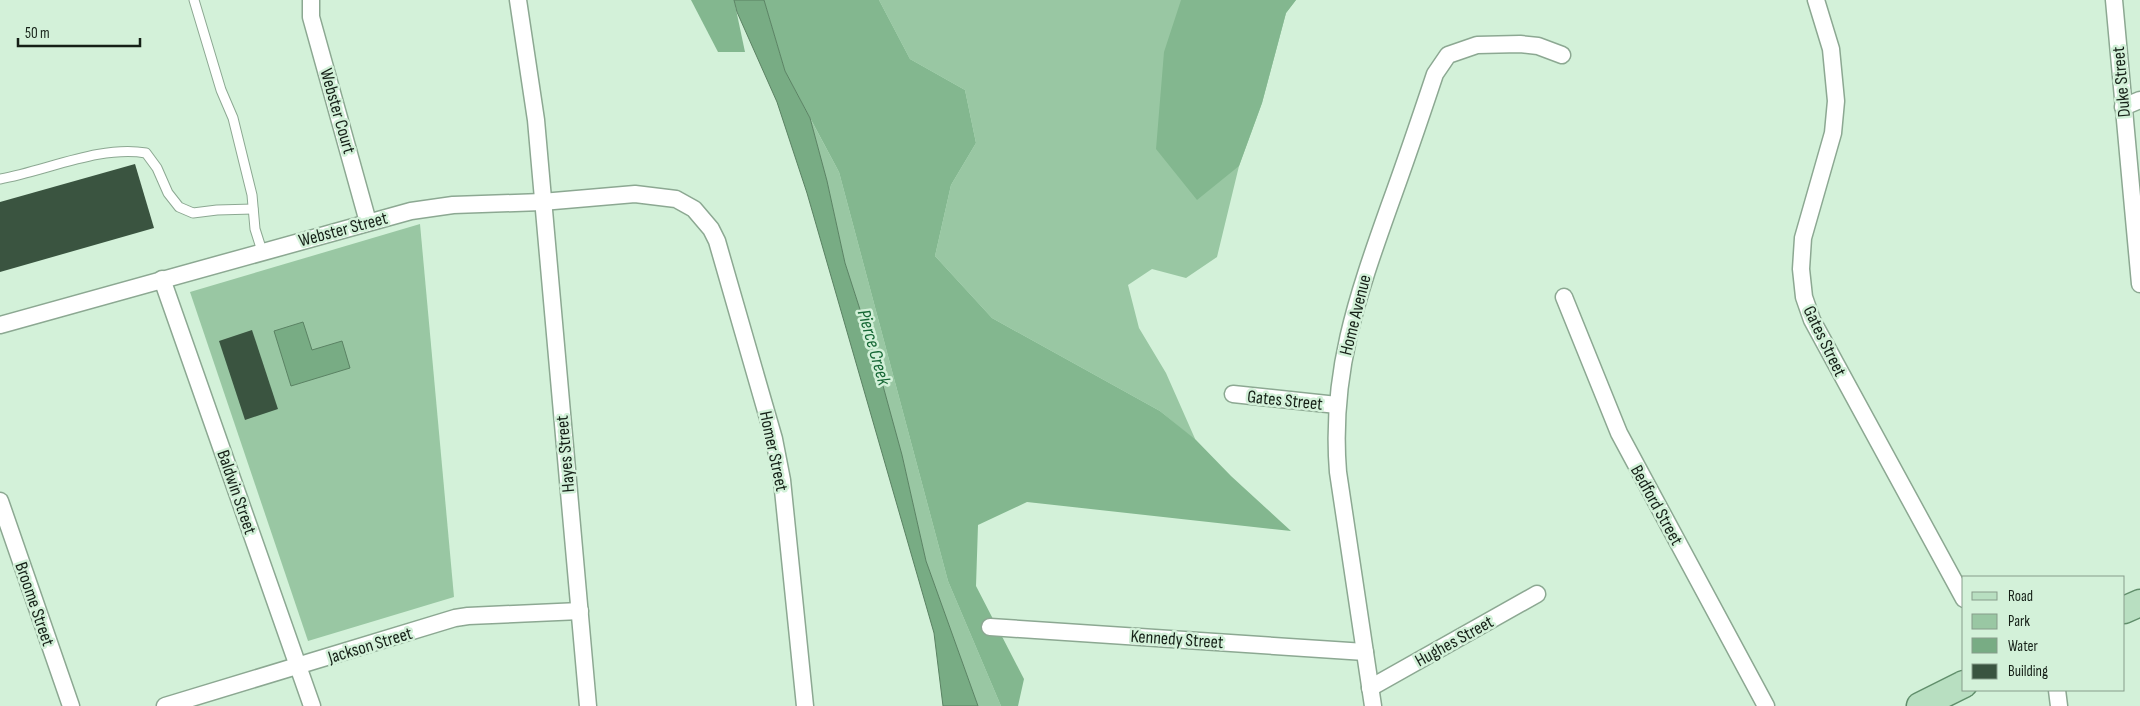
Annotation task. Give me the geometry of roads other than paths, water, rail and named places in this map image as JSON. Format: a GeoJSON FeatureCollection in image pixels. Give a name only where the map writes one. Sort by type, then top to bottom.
{"type":"FeatureCollection","features":[{"type":"Feature","properties":{"kind":"main road"},"geometry":{"type":"LineString","coordinates":[[2125,610],[2140,603]]}},
{"type":"Feature","properties":{"kind":"main road"},"geometry":{"type":"LineString","coordinates":[[1920,706],[1962,685]]}},
{"type":"Feature","properties":{"kind":"street","name":"Webster Court"},"geometry":{"type":"LineString","coordinates":[[311,0],[311,17],[368,222]]}},
{"type":"Feature","properties":{"kind":"street"},"geometry":{"type":"LineString","coordinates":[[518,0],[536,120],[542,202]]}},
{"type":"Feature","properties":{"kind":"street","name":"Gates Street"},"geometry":{"type":"LineString","coordinates":[[1816,0],[1831,49],[1836,102],[1833,133],[1803,238],[1801,269],[1804,297],[1812,320],[1962,595]]}},
{"type":"Feature","properties":{"kind":"street","name":"Duke Street"},"geometry":{"type":"LineString","coordinates":[[2114,0],[2140,284]]}},
{"type":"Feature","properties":{"kind":"street","name":"Home Avenue"},"geometry":{"type":"LineString","coordinates":[[1373,706],[1335,443],[1337,405],[1344,353],[1364,276],[1435,74],[1448,55],[1476,45],[1520,44],[1538,46],[1562,55]]}},
{"type":"Feature","properties":{"kind":"street"},"geometry":{"type":"LineString","coordinates":[[2123,107],[2140,100]]}},
{"type":"Feature","properties":{"kind":"street","name":"Webster Street"},"geometry":{"type":"LineString","coordinates":[[0,325],[411,211],[453,206],[542,202],[635,194],[676,199],[694,209]]}},
{"type":"Feature","properties":{"kind":"street","name":"Hayes Street"},"geometry":{"type":"LineString","coordinates":[[542,202],[588,706]]}},
{"type":"Feature","properties":{"kind":"street","name":"Homer Street"},"geometry":{"type":"LineString","coordinates":[[694,209],[711,229],[717,241],[774,439],[782,480],[792,559],[805,706]]}},
{"type":"Feature","properties":{"kind":"street","name":"Baldwin Street"},"geometry":{"type":"LineString","coordinates":[[162,279],[312,706]]}},
{"type":"Feature","properties":{"kind":"street","name":"Bedford Street"},"geometry":{"type":"LineString","coordinates":[[1564,297],[1618,433],[1766,706]]}},
{"type":"Feature","properties":{"kind":"street","name":"Gates Street"},"geometry":{"type":"LineString","coordinates":[[1233,394],[1337,405]]}},
{"type":"Feature","properties":{"kind":"street","name":"Broome Street"},"geometry":{"type":"LineString","coordinates":[[0,501],[71,706]]}},
{"type":"Feature","properties":{"kind":"street","name":"Hughes Street"},"geometry":{"type":"LineString","coordinates":[[1370,688],[1537,594]]}},
{"type":"Feature","properties":{"kind":"street","name":"Jackson Street"},"geometry":{"type":"LineString","coordinates":[[164,706],[468,616],[580,611]]}},
{"type":"Feature","properties":{"kind":"street","name":"Kennedy Street"},"geometry":{"type":"LineString","coordinates":[[990,627],[1365,652]]}},
{"type":"Feature","properties":{"kind":"street"},"geometry":{"type":"LineString","coordinates":[[2057,691],[2058,706]]}},
{"type":"Feature","properties":{"kind":"lane"},"geometry":{"type":"LineString","coordinates":[[194,0],[221,90],[233,118],[253,209],[255,230],[262,252]]}},
{"type":"Feature","properties":{"kind":"lane"},"geometry":{"type":"LineString","coordinates":[[0,179],[90,157],[130,150],[146,153],[157,168],[168,194],[179,207],[193,213],[253,209]]}},
{"type":"Feature","properties":{"kind":"water"},"geometry":{"type":"Polygon","coordinates":[[[734,0],[764,0],[785,71],[810,118],[827,181],[845,263],[874,353],[902,455],[926,561],[978,706],[943,706],[934,633],[807,193],[777,102],[737,12],[734,0]]]}},
{"type":"Feature","properties":{"kind":"water"},"geometry":{"type":"Polygon","coordinates":[[[303,322],[312,350],[342,341],[350,368],[291,386],[274,331],[303,322]]]}},
{"type":"Feature","properties":{"kind":"water label","name":"Pierce Creek"},"geometry":{"type":"Point","coordinates":[875,347]}}]}
